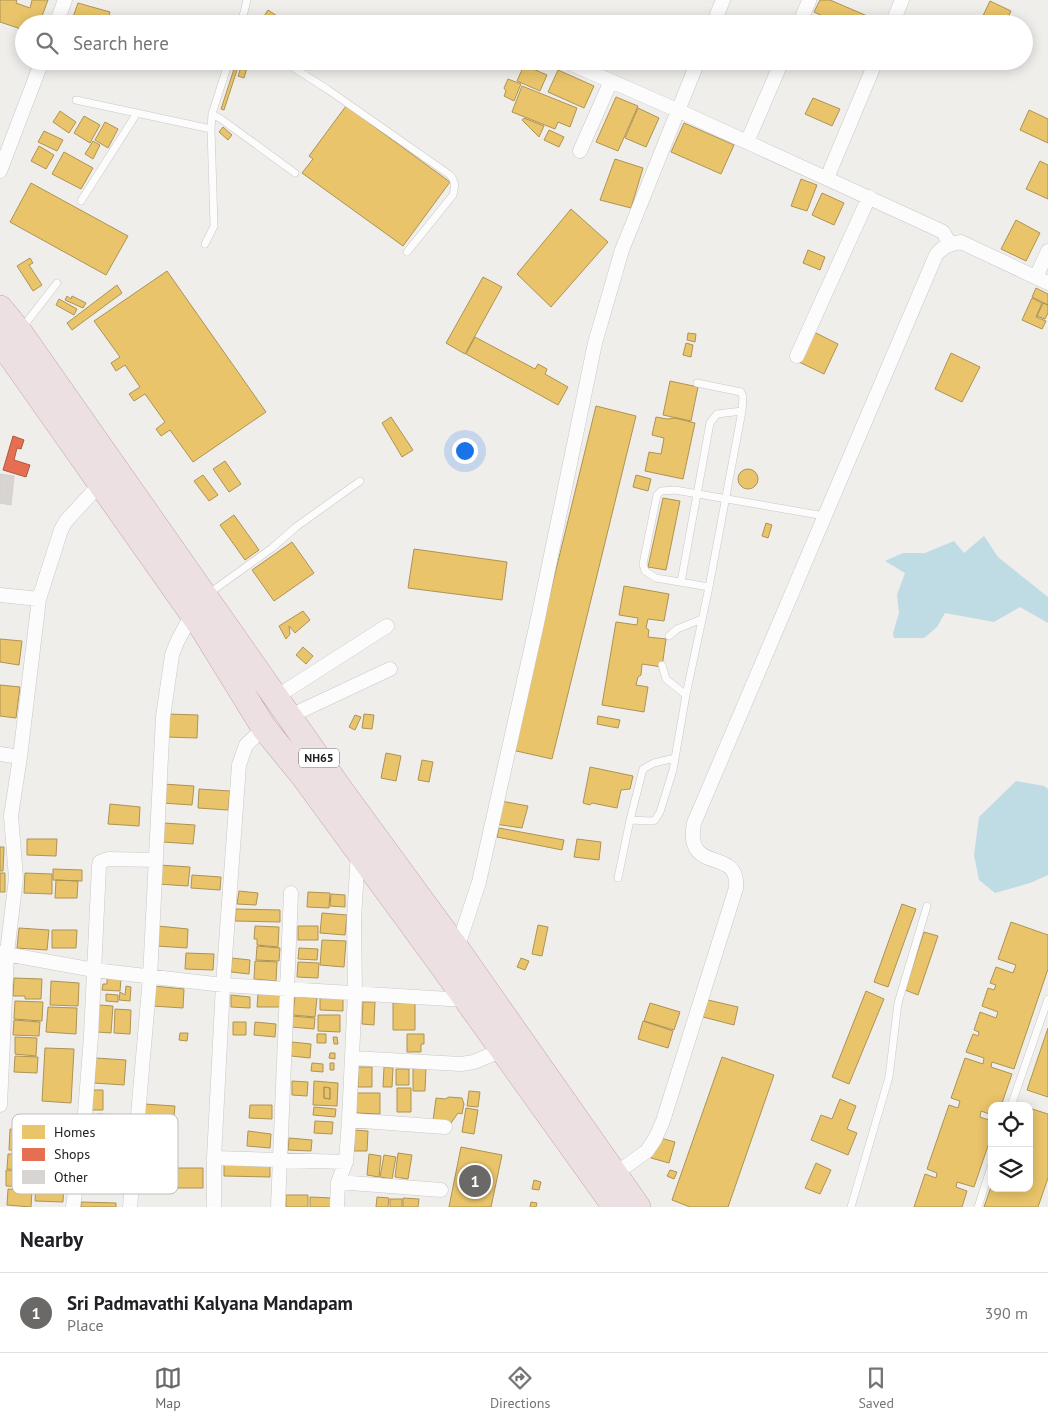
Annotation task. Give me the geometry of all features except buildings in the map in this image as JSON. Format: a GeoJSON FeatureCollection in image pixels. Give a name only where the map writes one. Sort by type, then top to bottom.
{"type":"FeatureCollection","features":[{"type":"Feature","properties":{"kind":"highway","name":"NH65"},"geometry":{"type":"LineString","coordinates":[[0,308],[9,336],[101,483],[198,605],[283,707],[457,949],[638,1207]]}},
{"type":"Feature","properties":{"kind":"highway","name":"NH65"},"geometry":{"type":"LineString","coordinates":[[9,336],[198,605],[264,728],[304,777],[615,1207]]}},
{"type":"Feature","properties":{"kind":"street"},"geometry":{"type":"LineString","coordinates":[[59,15],[65,0]]}},
{"type":"Feature","properties":{"kind":"street"},"geometry":{"type":"LineString","coordinates":[[717,15],[723,0]]}},
{"type":"Feature","properties":{"kind":"street"},"geometry":{"type":"LineString","coordinates":[[896,15],[902,0]]}},
{"type":"Feature","properties":{"kind":"street"},"geometry":{"type":"LineString","coordinates":[[803,15],[809,1]]}},
{"type":"Feature","properties":{"kind":"street"},"geometry":{"type":"LineString","coordinates":[[0,171],[39,70]]}},
{"type":"Feature","properties":{"kind":"street"},"geometry":{"type":"LineString","coordinates":[[585,70],[943,232],[950,244]]}},
{"type":"Feature","properties":{"kind":"street"},"geometry":{"type":"LineString","coordinates":[[457,949],[480,882],[537,624],[595,343],[622,250],[694,70]]}},
{"type":"Feature","properties":{"kind":"street"},"geometry":{"type":"LineString","coordinates":[[747,142],[778,70]]}},
{"type":"Feature","properties":{"kind":"street"},"geometry":{"type":"LineString","coordinates":[[827,178],[872,70]]}},
{"type":"Feature","properties":{"kind":"street"},"geometry":{"type":"LineString","coordinates":[[580,151],[611,81]]}},
{"type":"Feature","properties":{"kind":"street"},"geometry":{"type":"LineString","coordinates":[[797,356],[869,197]]}},
{"type":"Feature","properties":{"kind":"street"},"geometry":{"type":"LineString","coordinates":[[615,1174],[647,1151],[663,1121],[736,888],[737,878],[734,871],[728,866],[697,852],[692,844],[694,823],[936,255],[940,249],[950,244],[961,242],[1042,280],[1048,252]]}},
{"type":"Feature","properties":{"kind":"street"},"geometry":{"type":"LineString","coordinates":[[0,1105],[3,953],[16,878],[11,816],[39,599],[61,530],[66,521],[101,483]]}},
{"type":"Feature","properties":{"kind":"street"},"geometry":{"type":"LineString","coordinates":[[0,595],[39,599]]}},
{"type":"Feature","properties":{"kind":"street"},"geometry":{"type":"LineString","coordinates":[[138,1114],[150,977],[164,717],[169,670],[177,642],[198,605]]}},
{"type":"Feature","properties":{"kind":"street"},"geometry":{"type":"LineString","coordinates":[[283,707],[387,626]]}},
{"type":"Feature","properties":{"kind":"street"},"geometry":{"type":"LineString","coordinates":[[283,707],[390,668]]}},
{"type":"Feature","properties":{"kind":"street"},"geometry":{"type":"LineString","coordinates":[[214,1207],[214,1158],[239,765],[246,745],[264,728]]}},
{"type":"Feature","properties":{"kind":"street"},"geometry":{"type":"LineString","coordinates":[[0,754],[20,757]]}},
{"type":"Feature","properties":{"kind":"street"},"geometry":{"type":"LineString","coordinates":[[337,1207],[338,1182],[346,1162],[349,1120],[355,993],[354,919],[358,851]]}},
{"type":"Feature","properties":{"kind":"street"},"geometry":{"type":"LineString","coordinates":[[85,1114],[100,862],[108,859],[156,860]]}},
{"type":"Feature","properties":{"kind":"street"},"geometry":{"type":"LineString","coordinates":[[278,1207],[282,1160],[291,893]]}},
{"type":"Feature","properties":{"kind":"street"},"geometry":{"type":"LineString","coordinates":[[3,953],[94,970],[224,985],[465,1000]]}},
{"type":"Feature","properties":{"kind":"street"},"geometry":{"type":"LineString","coordinates":[[352,1058],[461,1064],[474,1062],[502,1050]]}},
{"type":"Feature","properties":{"kind":"street"},"geometry":{"type":"LineString","coordinates":[[349,1120],[445,1127]]}},
{"type":"Feature","properties":{"kind":"street"},"geometry":{"type":"LineString","coordinates":[[214,1158],[346,1162]]}},
{"type":"Feature","properties":{"kind":"street"},"geometry":{"type":"LineString","coordinates":[[338,1182],[441,1190]]}},
{"type":"Feature","properties":{"kind":"street"},"geometry":{"type":"LineString","coordinates":[[73,1207],[75,1194]]}},
{"type":"Feature","properties":{"kind":"street"},"geometry":{"type":"LineString","coordinates":[[130,1207],[131,1194]]}},
{"type":"Feature","properties":{"kind":"lane"},"geometry":{"type":"LineString","coordinates":[[243,15],[247,0]]}},
{"type":"Feature","properties":{"kind":"lane"},"geometry":{"type":"LineString","coordinates":[[205,244],[214,226],[212,114],[226,70]]}},
{"type":"Feature","properties":{"kind":"lane"},"geometry":{"type":"LineString","coordinates":[[296,70],[327,89],[454,180],[453,195],[407,252]]}},
{"type":"Feature","properties":{"kind":"lane"},"geometry":{"type":"LineString","coordinates":[[76,100],[211,129]]}},
{"type":"Feature","properties":{"kind":"lane"},"geometry":{"type":"LineString","coordinates":[[81,201],[137,113]]}},
{"type":"Feature","properties":{"kind":"lane"},"geometry":{"type":"LineString","coordinates":[[212,114],[295,173]]}},
{"type":"Feature","properties":{"kind":"lane"},"geometry":{"type":"LineString","coordinates":[[9,336],[57,283]]}},
{"type":"Feature","properties":{"kind":"lane"},"geometry":{"type":"LineString","coordinates":[[630,820],[651,822],[658,816],[673,770],[686,695],[710,587],[742,411],[744,397],[741,392],[697,383]]}},
{"type":"Feature","properties":{"kind":"lane"},"geometry":{"type":"LineString","coordinates":[[681,582],[712,419],[717,414],[742,411]]}},
{"type":"Feature","properties":{"kind":"lane"},"geometry":{"type":"LineString","coordinates":[[198,605],[296,527],[360,481]]}},
{"type":"Feature","properties":{"kind":"lane"},"geometry":{"type":"LineString","coordinates":[[710,587],[656,578],[645,571],[643,564],[657,495],[661,491],[675,490],[824,516]]}},
{"type":"Feature","properties":{"kind":"lane"},"geometry":{"type":"LineString","coordinates":[[669,636],[677,629],[702,619]]}},
{"type":"Feature","properties":{"kind":"lane"},"geometry":{"type":"LineString","coordinates":[[662,665],[666,679],[686,695]]}},
{"type":"Feature","properties":{"kind":"lane"},"geometry":{"type":"LineString","coordinates":[[618,878],[643,769],[654,762],[675,758]]}},
{"type":"Feature","properties":{"kind":"lane"},"geometry":{"type":"LineString","coordinates":[[851,1207],[889,1077],[898,1003],[927,906]]}},
{"type":"Feature","properties":{"kind":"lane"},"geometry":{"type":"LineString","coordinates":[[1012,1102],[1048,999]]}},
{"type":"Feature","properties":{"kind":"lane"},"geometry":{"type":"LineString","coordinates":[[978,1207],[988,1176]]}},
{"type":"Feature","properties":{"kind":"water"},"geometry":{"type":"Polygon","coordinates":[[[984,536],[998,557],[1048,597],[1048,623],[1020,607],[994,622],[945,613],[937,627],[924,638],[894,638],[893,633],[899,613],[897,595],[905,573],[885,561],[903,553],[925,553],[954,541],[964,553],[984,536]]]}},
{"type":"Feature","properties":{"kind":"water"},"geometry":{"type":"Polygon","coordinates":[[[1016,781],[1044,786],[1048,789],[1048,875],[1030,883],[995,893],[979,880],[974,855],[979,817],[1016,781]]]}},
{"type":"Feature","properties":{"kind":"place","name":"Sri Padmavathi Kalyana Mandapam"},"geometry":{"type":"Point","coordinates":[475,1181]}}]}
